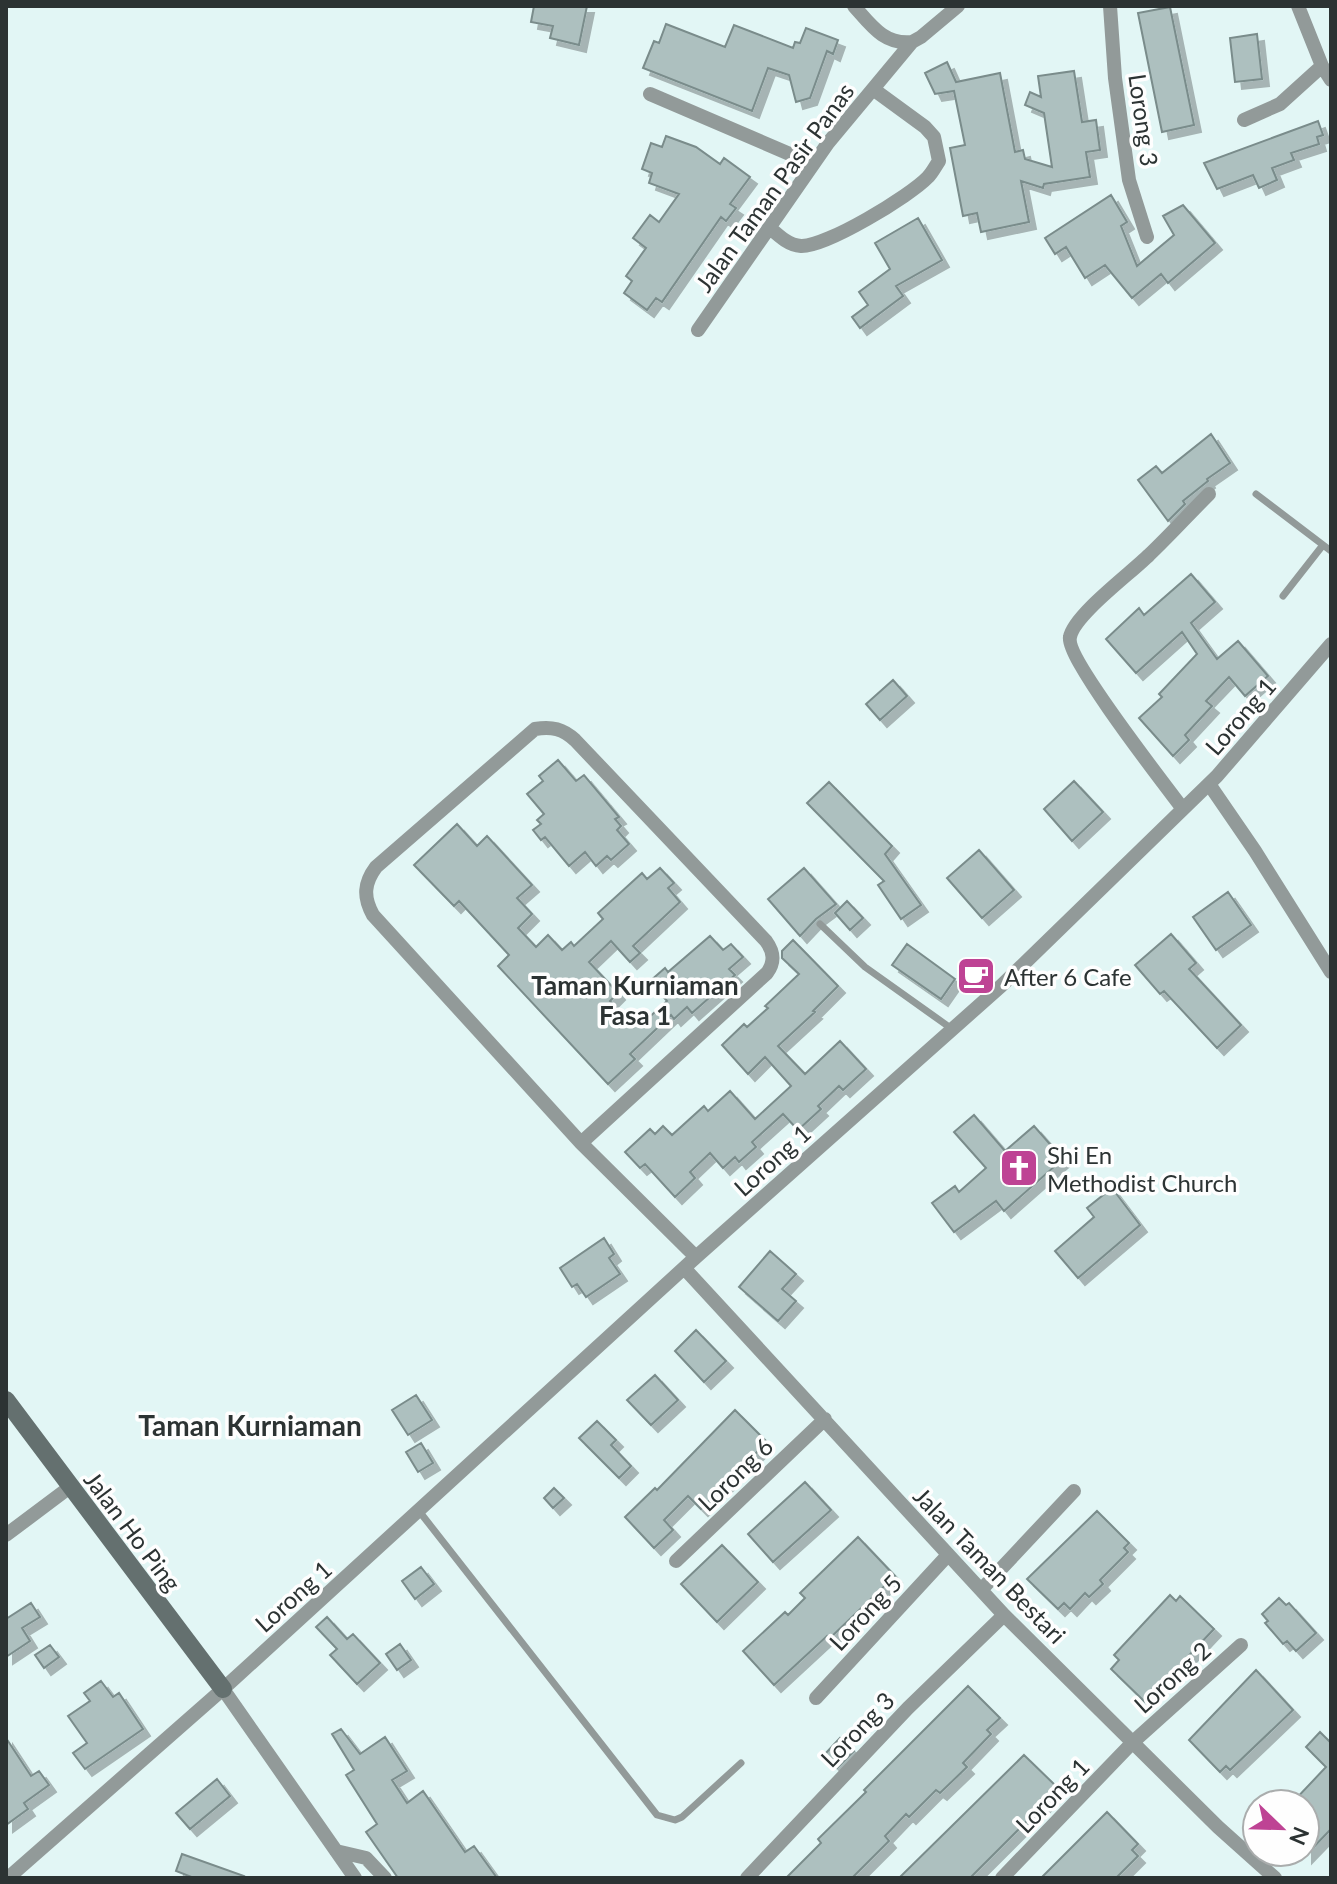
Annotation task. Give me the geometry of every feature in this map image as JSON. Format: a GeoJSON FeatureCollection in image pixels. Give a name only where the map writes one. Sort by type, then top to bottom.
{"type":"FeatureCollection","features":[{"type":"Feature","properties":{"kind":"street"},"geometry":{"type":"LineString","coordinates":[[854,6],[884,38],[893,42],[912,42]]}},
{"type":"Feature","properties":{"kind":"street","name":"Jalan Taman Pasir Panas"},"geometry":{"type":"LineString","coordinates":[[698,330],[813,164],[873,89],[912,42],[958,6]]}},
{"type":"Feature","properties":{"kind":"street","name":"Lorong 3"},"geometry":{"type":"LineString","coordinates":[[1110,6],[1115,78],[1129,180],[1147,237]]}},
{"type":"Feature","properties":{"kind":"street"},"geometry":{"type":"LineString","coordinates":[[1298,6],[1322,66],[1331,80]]}},
{"type":"Feature","properties":{"kind":"street"},"geometry":{"type":"LineString","coordinates":[[1244,120],[1280,104],[1322,66]]}},
{"type":"Feature","properties":{"kind":"street"},"geometry":{"type":"LineString","coordinates":[[769,227],[794,245],[816,244],[861,222],[914,189],[930,175],[939,161],[934,137],[873,89]]}},
{"type":"Feature","properties":{"kind":"street"},"geometry":{"type":"LineString","coordinates":[[650,94],[813,164]]}},
{"type":"Feature","properties":{"kind":"street"},"geometry":{"type":"LineString","coordinates":[[1183,809],[1083,671],[1069,643],[1079,619],[1148,556],[1209,494]]}},
{"type":"Feature","properties":{"kind":"street","name":"Lorong 1"},"geometry":{"type":"LineString","coordinates":[[8,1878],[223,1689],[696,1257],[1001,986],[1209,784],[1331,644]]}},
{"type":"Feature","properties":{"kind":"street"},"geometry":{"type":"LineString","coordinates":[[581,1143],[767,973],[773,954],[766,941],[575,740],[557,728],[546,727],[535,729],[376,867],[370,875],[365,895],[373,915],[581,1143],[696,1257]]}},
{"type":"Feature","properties":{"kind":"street"},"geometry":{"type":"LineString","coordinates":[[1209,784],[1331,972]]}},
{"type":"Feature","properties":{"kind":"street","name":"Jalan Taman Bestari"},"geometry":{"type":"LineString","coordinates":[[685,1269],[1004,1615],[1218,1827],[1275,1878]]}},
{"type":"Feature","properties":{"kind":"street","name":"Jalan Ho Ping"},"geometry":{"type":"LineString","coordinates":[[6,1400],[223,1689]]}},
{"type":"Feature","properties":{"kind":"street","name":"Lorong 6"},"geometry":{"type":"LineString","coordinates":[[676,1561],[825,1419]]}},
{"type":"Feature","properties":{"kind":"street"},"geometry":{"type":"LineString","coordinates":[[6,1535],[70,1487]]}},
{"type":"Feature","properties":{"kind":"street"},"geometry":{"type":"LineString","coordinates":[[982,1589],[1074,1491]]}},
{"type":"Feature","properties":{"kind":"street","name":"Lorong 5"},"geometry":{"type":"LineString","coordinates":[[816,1698],[947,1556]]}},
{"type":"Feature","properties":{"kind":"street","name":"Lorong 3"},"geometry":{"type":"LineString","coordinates":[[747,1878],[908,1708],[1004,1615]]}},
{"type":"Feature","properties":{"kind":"street","name":"Lorong 2"},"geometry":{"type":"LineString","coordinates":[[1133,1742],[1241,1645]]}},
{"type":"Feature","properties":{"kind":"street"},"geometry":{"type":"LineString","coordinates":[[223,1689],[355,1878]]}},
{"type":"Feature","properties":{"kind":"street","name":"Lorong 1"},"geometry":{"type":"LineString","coordinates":[[1002,1878],[1133,1742]]}},
{"type":"Feature","properties":{"kind":"street"},"geometry":{"type":"LineString","coordinates":[[336,1851],[366,1858],[385,1878]]}},
{"type":"Feature","properties":{"kind":"lane"},"geometry":{"type":"LineString","coordinates":[[1256,494],[1331,551]]}},
{"type":"Feature","properties":{"kind":"lane"},"geometry":{"type":"LineString","coordinates":[[1283,596],[1323,545]]}},
{"type":"Feature","properties":{"kind":"lane"},"geometry":{"type":"LineString","coordinates":[[820,924],[865,967],[952,1029]]}},
{"type":"Feature","properties":{"kind":"lane"},"geometry":{"type":"LineString","coordinates":[[419,1511],[657,1815],[675,1820],[682,1817],[741,1763]]}},
{"type":"Feature","properties":{"kind":"building"},"geometry":{"type":"Polygon","coordinates":[[[534,6],[587,6],[579,45],[550,38],[553,26],[531,22],[534,6]]]}},
{"type":"Feature","properties":{"kind":"building"},"geometry":{"type":"Polygon","coordinates":[[[1170,7],[1194,125],[1162,132],[1138,13],[1170,7]]]}},
{"type":"Feature","properties":{"kind":"building"},"geometry":{"type":"Polygon","coordinates":[[[666,24],[725,47],[734,25],[793,48],[795,42],[800,43],[806,28],[838,40],[833,54],[827,51],[810,98],[796,102],[789,75],[768,68],[752,111],[643,68],[654,41],[659,43],[666,24]]]}},
{"type":"Feature","properties":{"kind":"building"},"geometry":{"type":"Polygon","coordinates":[[[1257,34],[1262,79],[1235,82],[1230,38],[1257,34]]]}},
{"type":"Feature","properties":{"kind":"building"},"geometry":{"type":"Polygon","coordinates":[[[947,62],[956,82],[1000,73],[1015,152],[1023,150],[1025,159],[1052,167],[1044,113],[1025,105],[1030,92],[1041,97],[1038,76],[1074,71],[1082,122],[1096,120],[1100,150],[1086,152],[1090,177],[1044,184],[1043,188],[1021,181],[1029,222],[981,232],[977,213],[963,216],[950,148],[965,145],[954,91],[935,94],[925,73],[947,62]]]}},
{"type":"Feature","properties":{"kind":"building"},"geometry":{"type":"Polygon","coordinates":[[[1318,121],[1323,135],[1317,137],[1319,144],[1291,153],[1294,160],[1272,168],[1277,180],[1259,188],[1253,175],[1217,189],[1204,163],[1318,121]]]}},
{"type":"Feature","properties":{"kind":"building"},"geometry":{"type":"Polygon","coordinates":[[[666,136],[696,147],[720,164],[724,158],[750,177],[730,204],[736,208],[726,221],[721,217],[662,302],[656,298],[647,310],[624,293],[632,281],[626,276],[646,248],[633,238],[650,215],[659,222],[679,194],[649,183],[652,173],[642,169],[651,143],[662,147],[666,136]]]}},
{"type":"Feature","properties":{"kind":"building"},"geometry":{"type":"Polygon","coordinates":[[[1111,195],[1127,222],[1121,226],[1137,266],[1174,235],[1163,216],[1183,205],[1215,243],[1168,283],[1161,274],[1132,298],[1105,265],[1085,278],[1066,247],[1055,254],[1045,238],[1111,195]]]}},
{"type":"Feature","properties":{"kind":"building"},"geometry":{"type":"Polygon","coordinates":[[[918,218],[942,260],[896,286],[903,296],[860,328],[852,317],[868,305],[859,292],[890,269],[875,243],[918,218]]]}},
{"type":"Feature","properties":{"kind":"building"},"geometry":{"type":"Polygon","coordinates":[[[1211,434],[1230,463],[1183,501],[1185,504],[1168,521],[1138,480],[1156,466],[1162,473],[1211,434]]]}},
{"type":"Feature","properties":{"kind":"building"},"geometry":{"type":"Polygon","coordinates":[[[1191,574],[1215,602],[1191,623],[1217,659],[1238,641],[1268,676],[1245,696],[1229,677],[1206,701],[1212,706],[1185,735],[1189,740],[1173,756],[1139,718],[1162,697],[1159,694],[1197,654],[1182,632],[1136,673],[1106,639],[1139,608],[1144,615],[1191,574]]]}},
{"type":"Feature","properties":{"kind":"building"},"geometry":{"type":"Polygon","coordinates":[[[893,680],[907,696],[880,720],[866,704],[893,680]]]}},
{"type":"Feature","properties":{"kind":"building"},"geometry":{"type":"Polygon","coordinates":[[[558,760],[576,781],[584,775],[619,817],[615,819],[621,826],[617,830],[629,844],[611,860],[607,856],[596,866],[585,852],[569,866],[545,837],[541,840],[533,830],[541,824],[537,820],[544,814],[527,794],[543,781],[539,776],[558,760]]]}},
{"type":"Feature","properties":{"kind":"building"},"geometry":{"type":"Polygon","coordinates":[[[1074,781],[1103,812],[1072,841],[1044,809],[1074,781]]]}},
{"type":"Feature","properties":{"kind":"building"},"geometry":{"type":"Polygon","coordinates":[[[829,782],[892,846],[885,854],[921,905],[901,919],[878,885],[884,881],[807,803],[829,782]]]}},
{"type":"Feature","properties":{"kind":"building"},"geometry":{"type":"Polygon","coordinates":[[[457,824],[477,846],[487,836],[532,885],[517,898],[532,914],[518,928],[536,947],[548,935],[562,950],[571,942],[574,946],[603,919],[598,913],[642,873],[647,879],[660,868],[674,883],[668,888],[680,902],[633,946],[640,953],[630,962],[611,941],[589,962],[618,993],[610,1001],[634,1027],[667,1001],[650,981],[665,968],[668,972],[710,936],[723,950],[731,944],[743,957],[729,969],[735,975],[692,1013],[687,1007],[674,1019],[671,1015],[630,1054],[635,1059],[608,1084],[498,966],[509,955],[459,901],[454,906],[414,865],[457,824]]]}},
{"type":"Feature","properties":{"kind":"building"},"geometry":{"type":"Polygon","coordinates":[[[979,850],[1014,890],[982,918],[947,878],[979,850]]]}},
{"type":"Feature","properties":{"kind":"building"},"geometry":{"type":"Polygon","coordinates":[[[804,868],[836,904],[800,936],[768,899],[804,868]]]}},
{"type":"Feature","properties":{"kind":"building"},"geometry":{"type":"Polygon","coordinates":[[[1228,892],[1251,925],[1216,950],[1193,917],[1228,892]]]}},
{"type":"Feature","properties":{"kind":"building"},"geometry":{"type":"Polygon","coordinates":[[[847,901],[863,918],[850,930],[835,913],[847,901]]]}},
{"type":"Feature","properties":{"kind":"building"},"geometry":{"type":"Polygon","coordinates":[[[1171,934],[1196,963],[1189,969],[1241,1025],[1217,1048],[1164,991],[1160,994],[1135,965],[1171,934]]]}},
{"type":"Feature","properties":{"kind":"building"},"geometry":{"type":"Polygon","coordinates":[[[793,940],[838,986],[778,1046],[805,1074],[840,1041],[866,1069],[843,1090],[839,1086],[818,1106],[821,1109],[798,1130],[783,1114],[752,1142],[756,1147],[739,1162],[735,1157],[723,1168],[710,1153],[690,1172],[695,1178],[675,1197],[645,1164],[640,1168],[625,1152],[650,1129],[655,1134],[663,1126],[672,1135],[704,1106],[708,1111],[730,1091],[755,1119],[791,1086],[765,1057],[748,1074],[722,1045],[744,1024],[747,1027],[768,1008],[765,1006],[799,974],[782,958],[782,951],[793,940]]]}},
{"type":"Feature","properties":{"kind":"building"},"geometry":{"type":"Polygon","coordinates":[[[907,944],[955,979],[941,999],[892,965],[907,944]]]}},
{"type":"Feature","properties":{"kind":"building"},"geometry":{"type":"Polygon","coordinates":[[[974,1115],[1005,1151],[1034,1126],[1063,1159],[1004,1211],[996,1201],[954,1232],[932,1203],[955,1186],[959,1192],[986,1168],[954,1132],[974,1115]]]}},
{"type":"Feature","properties":{"kind":"building"},"geometry":{"type":"Polygon","coordinates":[[[1112,1188],[1140,1225],[1078,1278],[1055,1251],[1094,1217],[1087,1208],[1112,1188]]]}},
{"type":"Feature","properties":{"kind":"building"},"geometry":{"type":"Polygon","coordinates":[[[604,1238],[614,1254],[609,1258],[620,1274],[586,1297],[577,1284],[572,1287],[560,1268],[604,1238]]]}},
{"type":"Feature","properties":{"kind":"building"},"geometry":{"type":"Polygon","coordinates":[[[770,1251],[796,1274],[782,1289],[796,1301],[778,1321],[739,1287],[770,1251]]]}},
{"type":"Feature","properties":{"kind":"building"},"geometry":{"type":"Polygon","coordinates":[[[696,1330],[726,1361],[704,1382],[675,1351],[696,1330]]]}},
{"type":"Feature","properties":{"kind":"building"},"geometry":{"type":"Polygon","coordinates":[[[655,1375],[678,1400],[651,1425],[627,1400],[655,1375]]]}},
{"type":"Feature","properties":{"kind":"building"},"geometry":{"type":"Polygon","coordinates":[[[416,1395],[432,1420],[408,1435],[392,1410],[416,1395]]]}},
{"type":"Feature","properties":{"kind":"building"},"geometry":{"type":"Polygon","coordinates":[[[735,1410],[767,1442],[701,1509],[688,1496],[664,1520],[673,1530],[654,1548],[625,1517],[655,1488],[657,1490],[735,1410]]]}},
{"type":"Feature","properties":{"kind":"building"},"geometry":{"type":"Polygon","coordinates":[[[597,1421],[616,1440],[611,1445],[631,1466],[619,1478],[579,1438],[597,1421]]]}},
{"type":"Feature","properties":{"kind":"building"},"geometry":{"type":"Polygon","coordinates":[[[421,1443],[433,1463],[418,1472],[406,1452],[421,1443]]]}},
{"type":"Feature","properties":{"kind":"building"},"geometry":{"type":"Polygon","coordinates":[[[805,1482],[831,1510],[773,1562],[748,1534],[805,1482]]]}},
{"type":"Feature","properties":{"kind":"building"},"geometry":{"type":"Polygon","coordinates":[[[554,1488],[564,1498],[553,1508],[544,1498],[554,1488]]]}},
{"type":"Feature","properties":{"kind":"building"},"geometry":{"type":"Polygon","coordinates":[[[1097,1511],[1129,1543],[1124,1548],[1128,1552],[1100,1580],[1103,1584],[1089,1597],[1085,1593],[1070,1609],[1064,1603],[1058,1609],[1027,1579],[1097,1511]]]}},
{"type":"Feature","properties":{"kind":"building"},"geometry":{"type":"Polygon","coordinates":[[[858,1537],[895,1576],[829,1639],[827,1636],[774,1685],[743,1651],[785,1612],[788,1615],[805,1598],[800,1593],[858,1537]]]}},
{"type":"Feature","properties":{"kind":"building"},"geometry":{"type":"Polygon","coordinates":[[[722,1545],[758,1582],[717,1622],[681,1584],[722,1545]]]}},
{"type":"Feature","properties":{"kind":"building"},"geometry":{"type":"Polygon","coordinates":[[[421,1567],[434,1584],[415,1599],[402,1581],[421,1567]]]}},
{"type":"Feature","properties":{"kind":"building"},"geometry":{"type":"Polygon","coordinates":[[[1170,1595],[1176,1601],[1180,1596],[1214,1629],[1145,1702],[1111,1669],[1119,1660],[1114,1655],[1170,1595]]]}},
{"type":"Feature","properties":{"kind":"building"},"geometry":{"type":"Polygon","coordinates":[[[1279,1598],[1286,1605],[1289,1603],[1316,1633],[1296,1651],[1287,1641],[1283,1644],[1265,1623],[1268,1621],[1262,1614],[1279,1598]]]}},
{"type":"Feature","properties":{"kind":"building"},"geometry":{"type":"Polygon","coordinates":[[[31,1603],[40,1617],[22,1628],[30,1641],[6,1657],[6,1619],[31,1603]]]}},
{"type":"Feature","properties":{"kind":"building"},"geometry":{"type":"Polygon","coordinates":[[[327,1617],[347,1639],[353,1634],[380,1663],[357,1684],[330,1655],[337,1649],[316,1627],[327,1617]]]}},
{"type":"Feature","properties":{"kind":"building"},"geometry":{"type":"Polygon","coordinates":[[[400,1644],[411,1660],[397,1670],[386,1654],[400,1644]]]}},
{"type":"Feature","properties":{"kind":"building"},"geometry":{"type":"Polygon","coordinates":[[[50,1645],[59,1657],[44,1668],[35,1655],[50,1645]]]}},
{"type":"Feature","properties":{"kind":"building"},"geometry":{"type":"Polygon","coordinates":[[[1256,1670],[1293,1710],[1230,1770],[1226,1766],[1220,1772],[1189,1740],[1256,1670]]]}},
{"type":"Feature","properties":{"kind":"building"},"geometry":{"type":"Polygon","coordinates":[[[101,1681],[113,1697],[119,1693],[143,1729],[85,1769],[73,1753],[87,1743],[68,1716],[90,1701],[84,1693],[101,1681]]]}},
{"type":"Feature","properties":{"kind":"building"},"geometry":{"type":"Polygon","coordinates":[[[968,1686],[1000,1718],[987,1730],[991,1734],[963,1763],[967,1767],[940,1793],[936,1790],[909,1817],[906,1814],[885,1836],[889,1841],[852,1878],[786,1878],[821,1843],[818,1839],[866,1792],[864,1790],[968,1686]]]}},
{"type":"Feature","properties":{"kind":"building"},"geometry":{"type":"Polygon","coordinates":[[[341,1729],[360,1754],[385,1737],[407,1771],[392,1780],[407,1803],[423,1791],[465,1852],[474,1846],[497,1878],[398,1878],[366,1832],[377,1824],[346,1775],[354,1770],[332,1734],[341,1729]]]}},
{"type":"Feature","properties":{"kind":"building"},"geometry":{"type":"Polygon","coordinates":[[[1320,1732],[1331,1743],[1331,1829],[1321,1839],[1321,1788],[1306,1788],[1326,1767],[1306,1747],[1320,1732]]]}},
{"type":"Feature","properties":{"kind":"building"},"geometry":{"type":"Polygon","coordinates":[[[6,1738],[31,1776],[39,1771],[49,1785],[24,1803],[28,1809],[6,1825],[6,1738]]]}},
{"type":"Feature","properties":{"kind":"building"},"geometry":{"type":"Polygon","coordinates":[[[840,1738],[854,1751],[837,1768],[824,1755],[840,1738]]]}},
{"type":"Feature","properties":{"kind":"building"},"geometry":{"type":"Polygon","coordinates":[[[1024,1755],[1059,1789],[970,1878],[899,1878],[1024,1755]]]}},
{"type":"Feature","properties":{"kind":"building"},"geometry":{"type":"Polygon","coordinates":[[[217,1779],[230,1796],[190,1829],[176,1813],[217,1779]]]}},
{"type":"Feature","properties":{"kind":"building"},"geometry":{"type":"Polygon","coordinates":[[[1107,1812],[1138,1844],[1132,1850],[1138,1856],[1116,1878],[1041,1878],[1107,1812]]]}},
{"type":"Feature","properties":{"kind":"building"},"geometry":{"type":"Polygon","coordinates":[[[182,1854],[244,1876],[194,1878],[176,1871],[182,1854]]]}},
{"type":"Feature","properties":{"kind":"place","name":"After 6 Cafe"},"geometry":{"type":"Point","coordinates":[976,976]}},
{"type":"Feature","properties":{"kind":"place","name":"Shi En Methodist Church"},"geometry":{"type":"Point","coordinates":[1019,1168]}},
{"type":"Feature","properties":{"kind":"district","name":"Taman Kurniaman Fasa 1"},"geometry":{"type":"Point","coordinates":[635,1000]}},
{"type":"Feature","properties":{"kind":"district","name":"Taman Kurniaman"},"geometry":{"type":"Point","coordinates":[250,1425]}}]}
